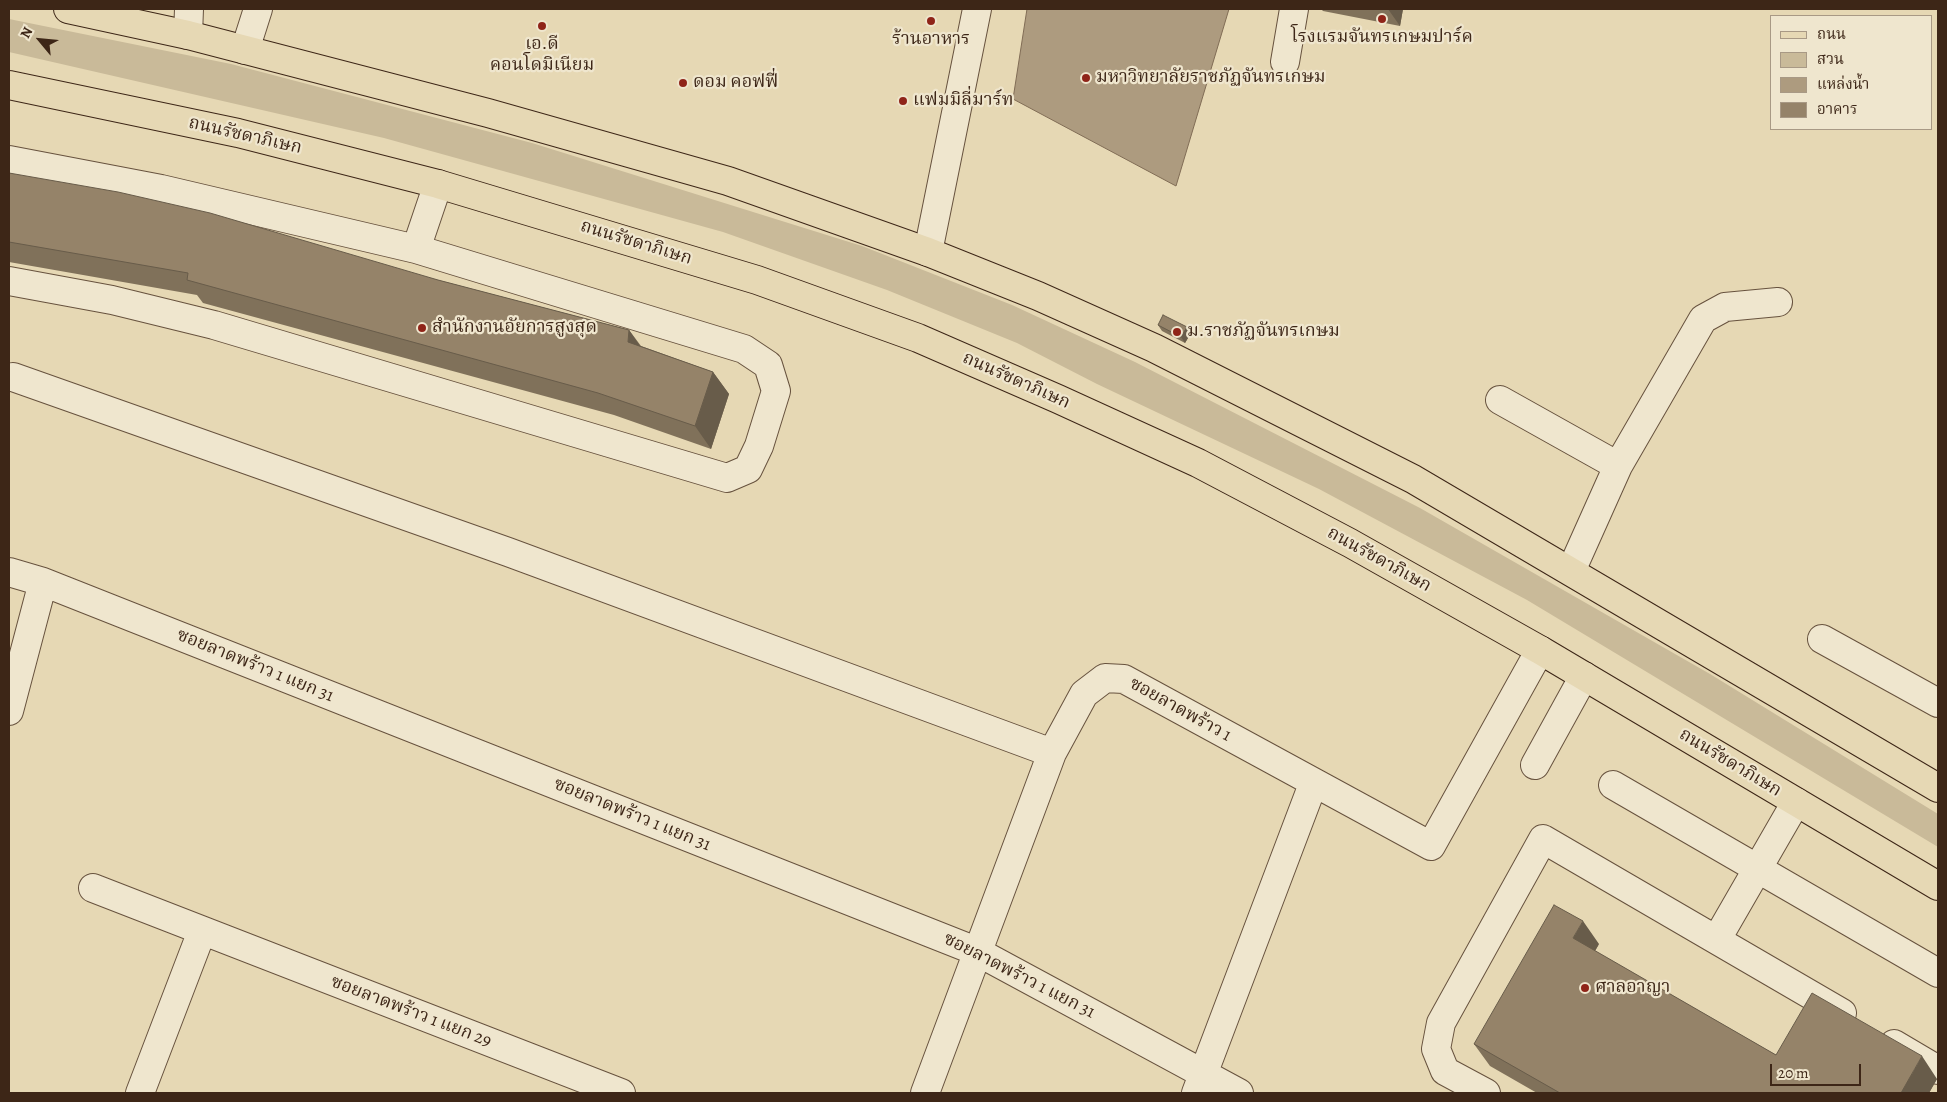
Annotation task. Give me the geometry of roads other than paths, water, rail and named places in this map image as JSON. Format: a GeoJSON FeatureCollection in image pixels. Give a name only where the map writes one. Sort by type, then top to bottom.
{"type":"FeatureCollection","features":[{"type":"Feature","properties":{"kind":"main road"},"geometry":{"type":"LineString","coordinates":[[68,9],[189,22],[245,50],[488,113],[728,181],[928,252],[1038,296],[1154,348],[1413,479],[1938,788]]}},
{"type":"Feature","properties":{"kind":"main road","name":"ถนนรัชดาภิเษก"},"geometry":{"type":"LineString","coordinates":[[9,85],[238,133],[438,184],[757,280],[918,338],[1198,463],[1350,542],[1540,650],[1938,886]]}},
{"type":"Feature","properties":{"kind":"street"},"geometry":{"type":"LineString","coordinates":[[245,50],[258,9]]}},
{"type":"Feature","properties":{"kind":"street"},"geometry":{"type":"LineString","coordinates":[[928,252],[977,9]]}},
{"type":"Feature","properties":{"kind":"street"},"geometry":{"type":"LineString","coordinates":[[1284,62],[1294,9]]}},
{"type":"Feature","properties":{"kind":"street"},"geometry":{"type":"LineString","coordinates":[[9,160],[161,189],[416,249],[744,349],[768,365],[776,392],[759,446],[748,469],[727,478],[214,325],[112,300],[9,281]]}},
{"type":"Feature","properties":{"kind":"street"},"geometry":{"type":"LineString","coordinates":[[416,249],[438,184]]}},
{"type":"Feature","properties":{"kind":"street"},"geometry":{"type":"LineString","coordinates":[[1572,572],[1618,466],[1703,319],[1725,307],[1778,302]]}},
{"type":"Feature","properties":{"kind":"street"},"geometry":{"type":"LineString","coordinates":[[13,377],[508,552],[1052,753]]}},
{"type":"Feature","properties":{"kind":"street"},"geometry":{"type":"LineString","coordinates":[[1500,400],[1618,466]]}},
{"type":"Feature","properties":{"kind":"street","name":"ซอยลาดพร้าว 1 แยก 31"},"geometry":{"type":"LineString","coordinates":[[9,572],[43,582],[976,951],[1200,1083],[1239,1093]]}},
{"type":"Feature","properties":{"kind":"street"},"geometry":{"type":"LineString","coordinates":[[9,711],[43,582]]}},
{"type":"Feature","properties":{"kind":"street"},"geometry":{"type":"LineString","coordinates":[[1822,639],[1938,702]]}},
{"type":"Feature","properties":{"kind":"street","name":"ซอยลาดพร้าว 1"},"geometry":{"type":"LineString","coordinates":[[925,1093],[976,951],[1052,753],[1084,694],[1105,678],[1124,679],[1313,784],[1431,846],[1540,650]]}},
{"type":"Feature","properties":{"kind":"street"},"geometry":{"type":"LineString","coordinates":[[1535,765],[1584,676]]}},
{"type":"Feature","properties":{"kind":"street"},"geometry":{"type":"LineString","coordinates":[[1200,1083],[1313,784]]}},
{"type":"Feature","properties":{"kind":"street"},"geometry":{"type":"LineString","coordinates":[[1614,785],[1938,973]]}},
{"type":"Feature","properties":{"kind":"street"},"geometry":{"type":"LineString","coordinates":[[1717,939],[1796,802]]}},
{"type":"Feature","properties":{"kind":"street"},"geometry":{"type":"LineString","coordinates":[[1486,1093],[1445,1071],[1436,1049],[1441,1023],[1543,839],[1717,939],[1938,1070]]}},
{"type":"Feature","properties":{"kind":"street","name":"ซอยลาดพร้าว 1 แยก 29"},"geometry":{"type":"LineString","coordinates":[[94,888],[621,1093]]}},
{"type":"Feature","properties":{"kind":"street"},"geometry":{"type":"LineString","coordinates":[[140,1093],[202,931]]}},
{"type":"Feature","properties":{"kind":"water"},"geometry":{"type":"Polygon","coordinates":[[[1027,9],[1229,9],[1176,186],[1013,99],[1027,9]]]}},
{"type":"Feature","properties":{"kind":"place","name":"โรงแรมจันทรเกษมปาร์ค"},"geometry":{"type":"Point","coordinates":[1382,19]}},
{"type":"Feature","properties":{"kind":"place","name":"ร้านอาหาร"},"geometry":{"type":"Point","coordinates":[931,21]}},
{"type":"Feature","properties":{"kind":"place","name":"เอ.ดี คอนโดมิเนียม"},"geometry":{"type":"Point","coordinates":[542,26]}},
{"type":"Feature","properties":{"kind":"place","name":"มหาวิทยาลัยราชภัฏจันทรเกษม"},"geometry":{"type":"Point","coordinates":[1086,78]}},
{"type":"Feature","properties":{"kind":"place","name":"ดอม คอฟฟี่"},"geometry":{"type":"Point","coordinates":[683,83]}},
{"type":"Feature","properties":{"kind":"place","name":"แฟมมิลี่มาร์ท"},"geometry":{"type":"Point","coordinates":[903,101]}},
{"type":"Feature","properties":{"kind":"place","name":"สำนักงานอัยการสูงสุด"},"geometry":{"type":"Point","coordinates":[422,328]}},
{"type":"Feature","properties":{"kind":"place","name":"ม.ราชภัฏจันทรเกษม"},"geometry":{"type":"Point","coordinates":[1177,332]}},
{"type":"Feature","properties":{"kind":"place","name":"ศาลอาญา"},"geometry":{"type":"Point","coordinates":[1585,988]}}]}
